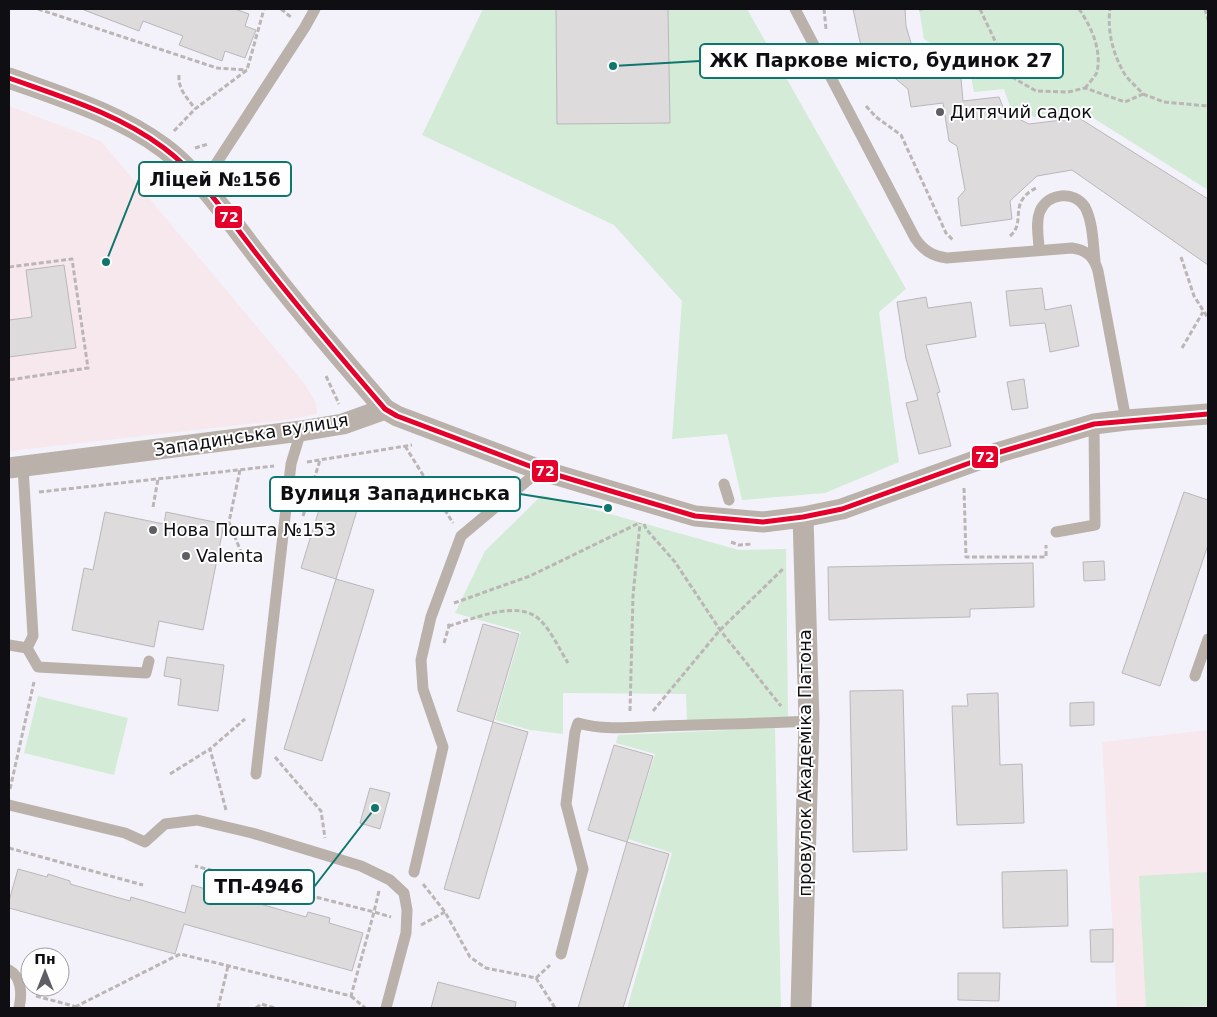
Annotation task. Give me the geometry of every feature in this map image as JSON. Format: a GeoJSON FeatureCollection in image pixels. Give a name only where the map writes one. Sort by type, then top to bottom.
{"type":"FeatureCollection","features":[{"type":"Feature","properties":{"kind":"street"},"geometry":{"type":"LineString","coordinates":[[9,78],[98,110],[123,122],[176,158],[198,181],[294,303],[385,409],[397,416],[540,470],[694,516],[763,522],[803,517],[842,509],[1000,452],[1094,424],[1208,414]]}},
{"type":"Feature","properties":{"kind":"street","name":"Западинська вулиця"},"geometry":{"type":"LineString","coordinates":[[16,468],[301,431],[343,424],[385,409]]}},
{"type":"Feature","properties":{"kind":"street","name":"провулок Академіка Патона"},"geometry":{"type":"LineString","coordinates":[[801,1008],[803,517]]}},
{"type":"Feature","properties":{"kind":"lane"},"geometry":{"type":"LineString","coordinates":[[198,181],[212,170],[316,9]]}},
{"type":"Feature","properties":{"kind":"lane"},"geometry":{"type":"LineString","coordinates":[[795,9],[921,247],[929,253],[947,258],[1072,248],[1081,249],[1095,261]]}},
{"type":"Feature","properties":{"kind":"lane"},"geometry":{"type":"LineString","coordinates":[[1039,250],[1038,222],[1041,211],[1047,201],[1056,196],[1068,195],[1079,199],[1089,217],[1095,261],[1126,420]]}},
{"type":"Feature","properties":{"kind":"lane"},"geometry":{"type":"LineString","coordinates":[[1056,532],[1095,525],[1094,424]]}},
{"type":"Feature","properties":{"kind":"lane"},"geometry":{"type":"LineString","coordinates":[[256,774],[290,464],[301,431]]}},
{"type":"Feature","properties":{"kind":"lane"},"geometry":{"type":"LineString","coordinates":[[16,468],[33,636],[27,648]]}},
{"type":"Feature","properties":{"kind":"lane"},"geometry":{"type":"LineString","coordinates":[[414,872],[443,748],[423,689],[421,660],[431,617],[462,536],[540,470]]}},
{"type":"Feature","properties":{"kind":"lane"},"geometry":{"type":"LineString","coordinates":[[724,484],[729,500]]}},
{"type":"Feature","properties":{"kind":"lane"},"geometry":{"type":"LineString","coordinates":[[1195,676],[1208,639]]}},
{"type":"Feature","properties":{"kind":"lane"},"geometry":{"type":"LineString","coordinates":[[9,645],[27,648]]}},
{"type":"Feature","properties":{"kind":"lane"},"geometry":{"type":"LineString","coordinates":[[27,648],[38,667],[146,673],[149,661]]}},
{"type":"Feature","properties":{"kind":"lane"},"geometry":{"type":"LineString","coordinates":[[561,954],[583,869],[566,804],[575,732],[578,723],[591,726],[634,729],[662,726],[801,721]]}},
{"type":"Feature","properties":{"kind":"lane"},"geometry":{"type":"LineString","coordinates":[[9,805],[125,832],[145,842],[165,824],[197,820],[329,856],[361,866],[383,876],[404,893],[407,910],[406,933],[386,1008]]}},
{"type":"Feature","properties":{"kind":"lane"},"geometry":{"type":"LineString","coordinates":[[9,970],[13,972],[20,982]]}},
{"type":"Feature","properties":{"kind":"path"},"geometry":{"type":"LineString","coordinates":[[38,9],[217,68],[247,70]]}},
{"type":"Feature","properties":{"kind":"path"},"geometry":{"type":"LineString","coordinates":[[173,131],[195,109],[247,70],[264,9]]}},
{"type":"Feature","properties":{"kind":"path"},"geometry":{"type":"LineString","coordinates":[[281,9],[297,22]]}},
{"type":"Feature","properties":{"kind":"path"},"geometry":{"type":"LineString","coordinates":[[824,9],[825,29],[830,37]]}},
{"type":"Feature","properties":{"kind":"path"},"geometry":{"type":"LineString","coordinates":[[980,9],[1012,77],[1036,91],[1068,92],[1085,88],[1126,102],[1142,94]]}},
{"type":"Feature","properties":{"kind":"path"},"geometry":{"type":"LineString","coordinates":[[1079,9],[1087,21],[1098,52],[1096,74],[1085,88]]}},
{"type":"Feature","properties":{"kind":"path"},"geometry":{"type":"LineString","coordinates":[[1110,9],[1108,20],[1112,45],[1125,74],[1142,94],[1164,102],[1208,106]]}},
{"type":"Feature","properties":{"kind":"path"},"geometry":{"type":"LineString","coordinates":[[1205,9],[1208,20]]}},
{"type":"Feature","properties":{"kind":"path"},"geometry":{"type":"LineString","coordinates":[[179,75],[178,84],[195,109]]}},
{"type":"Feature","properties":{"kind":"path"},"geometry":{"type":"LineString","coordinates":[[861,98],[876,117],[901,135],[946,233],[949,238],[959,242]]}},
{"type":"Feature","properties":{"kind":"path"},"geometry":{"type":"LineString","coordinates":[[1005,238],[1012,236],[1015,231],[1018,209],[1022,199],[1030,191],[1041,186]]}},
{"type":"Feature","properties":{"kind":"path"},"geometry":{"type":"LineString","coordinates":[[1181,256],[1194,296],[1208,318]]}},
{"type":"Feature","properties":{"kind":"path"},"geometry":{"type":"LineString","coordinates":[[9,267],[72,259],[88,368],[9,380]]}},
{"type":"Feature","properties":{"kind":"path"},"geometry":{"type":"LineString","coordinates":[[1182,348],[1204,312]]}},
{"type":"Feature","properties":{"kind":"path"},"geometry":{"type":"LineString","coordinates":[[323,369],[339,405]]}},
{"type":"Feature","properties":{"kind":"path"},"geometry":{"type":"LineString","coordinates":[[405,446],[462,536]]}},
{"type":"Feature","properties":{"kind":"path"},"geometry":{"type":"LineString","coordinates":[[303,517],[320,460]]}},
{"type":"Feature","properties":{"kind":"path"},"geometry":{"type":"LineString","coordinates":[[240,470],[229,522],[244,557]]}},
{"type":"Feature","properties":{"kind":"path"},"geometry":{"type":"LineString","coordinates":[[153,506],[158,479]]}},
{"type":"Feature","properties":{"kind":"path"},"geometry":{"type":"LineString","coordinates":[[964,484],[966,557],[1046,557],[1046,532],[1056,532]]}},
{"type":"Feature","properties":{"kind":"path"},"geometry":{"type":"LineString","coordinates":[[431,617],[444,606],[530,576],[643,521],[646,529],[675,562],[720,630],[801,721]]}},
{"type":"Feature","properties":{"kind":"path"},"geometry":{"type":"LineString","coordinates":[[634,729],[633,596],[640,522]]}},
{"type":"Feature","properties":{"kind":"path"},"geometry":{"type":"LineString","coordinates":[[634,729],[720,630],[784,568]]}},
{"type":"Feature","properties":{"kind":"path"},"geometry":{"type":"LineString","coordinates":[[443,645],[449,626],[444,606]]}},
{"type":"Feature","properties":{"kind":"path"},"geometry":{"type":"LineString","coordinates":[[449,626],[498,611],[525,610],[540,620],[568,663]]}},
{"type":"Feature","properties":{"kind":"path"},"geometry":{"type":"LineString","coordinates":[[9,796],[30,700]]}},
{"type":"Feature","properties":{"kind":"path"},"geometry":{"type":"LineString","coordinates":[[170,774],[210,749],[264,703]]}},
{"type":"Feature","properties":{"kind":"path"},"geometry":{"type":"LineString","coordinates":[[260,739],[320,811],[329,856]]}},
{"type":"Feature","properties":{"kind":"path"},"geometry":{"type":"LineString","coordinates":[[210,749],[230,828]]}},
{"type":"Feature","properties":{"kind":"path"},"geometry":{"type":"LineString","coordinates":[[9,848],[143,885]]}},
{"type":"Feature","properties":{"kind":"path"},"geometry":{"type":"LineString","coordinates":[[195,866],[407,921]]}},
{"type":"Feature","properties":{"kind":"path"},"geometry":{"type":"LineString","coordinates":[[414,872],[445,912],[470,957],[486,968],[536,978],[554,1008]]}},
{"type":"Feature","properties":{"kind":"path"},"geometry":{"type":"LineString","coordinates":[[352,996],[383,876]]}},
{"type":"Feature","properties":{"kind":"path"},"geometry":{"type":"LineString","coordinates":[[406,933],[445,912]]}},
{"type":"Feature","properties":{"kind":"path"},"geometry":{"type":"LineString","coordinates":[[75,1007],[180,954],[352,996],[365,1008]]}},
{"type":"Feature","properties":{"kind":"path"},"geometry":{"type":"LineString","coordinates":[[536,978],[561,954]]}},
{"type":"Feature","properties":{"kind":"path"},"geometry":{"type":"LineString","coordinates":[[218,1008],[228,966]]}},
{"type":"Feature","properties":{"kind":"path"},"geometry":{"type":"LineString","coordinates":[[39,997],[81,1008]]}},
{"type":"Feature","properties":{"kind":"path"},"geometry":{"type":"LineString","coordinates":[[256,1008],[260,1004],[275,1008]]}},
{"type":"Feature","properties":{"kind":"shaded area"},"geometry":{"type":"Polygon","coordinates":[[[9,106],[101,141],[305,384],[316,403],[317,414],[293,419],[9,451],[9,106]]]}},
{"type":"Feature","properties":{"kind":"shaded area"},"geometry":{"type":"Polygon","coordinates":[[[1208,730],[1208,1008],[1117,1008],[1102,742],[1208,730]]]}},
{"type":"Feature","properties":{"kind":"green space"},"geometry":{"type":"Polygon","coordinates":[[[483,9],[747,9],[906,289],[879,312],[899,462],[825,493],[742,500],[727,434],[672,439],[682,301],[614,225],[422,135],[483,9]]]}},
{"type":"Feature","properties":{"kind":"green space"},"geometry":{"type":"Polygon","coordinates":[[[919,9],[1208,9],[1208,190],[1082,111],[1034,117],[1010,107],[1004,89],[974,92],[970,71],[924,39],[919,9]]]}},
{"type":"Feature","properties":{"kind":"green space"},"geometry":{"type":"Polygon","coordinates":[[[542,495],[739,550],[786,549],[788,717],[687,721],[686,694],[563,693],[563,734],[530,730],[495,720],[521,632],[455,613],[485,551],[542,495]]]}},
{"type":"Feature","properties":{"kind":"green space"},"geometry":{"type":"Polygon","coordinates":[[[38,696],[128,718],[114,775],[24,753],[38,696]]]}},
{"type":"Feature","properties":{"kind":"green space"},"geometry":{"type":"Polygon","coordinates":[[[775,728],[781,1008],[627,1008],[672,853],[628,839],[655,754],[616,743],[618,735],[775,728]]]}},
{"type":"Feature","properties":{"kind":"green space"},"geometry":{"type":"Polygon","coordinates":[[[1208,872],[1208,1006],[1146,1008],[1139,876],[1208,872]]]}},
{"type":"Feature","properties":{"kind":"building"},"geometry":{"type":"Polygon","coordinates":[[[84,9],[235,9],[249,14],[245,26],[256,30],[245,58],[225,51],[222,61],[179,45],[183,36],[143,21],[139,31],[84,9]]]}},
{"type":"Feature","properties":{"kind":"building"},"geometry":{"type":"Polygon","coordinates":[[[556,9],[668,9],[670,123],[557,124],[556,9]]]}},
{"type":"Feature","properties":{"kind":"building"},"geometry":{"type":"Polygon","coordinates":[[[853,9],[905,9],[906,26],[911,43],[961,79],[963,101],[999,97],[1005,112],[1029,124],[1079,118],[1208,199],[1208,265],[1072,170],[1037,176],[1010,201],[1012,219],[961,226],[958,198],[965,190],[957,146],[949,141],[943,103],[911,107],[908,89],[862,51],[853,9]]]}},
{"type":"Feature","properties":{"kind":"building"},"geometry":{"type":"Polygon","coordinates":[[[64,265],[76,348],[9,357],[9,320],[32,317],[26,270],[64,265]]]}},
{"type":"Feature","properties":{"kind":"building"},"geometry":{"type":"Polygon","coordinates":[[[1042,288],[1045,310],[1071,305],[1079,346],[1050,352],[1045,323],[1010,326],[1006,291],[1042,288]]]}},
{"type":"Feature","properties":{"kind":"building"},"geometry":{"type":"Polygon","coordinates":[[[926,297],[928,308],[971,302],[976,337],[926,345],[940,392],[937,393],[951,446],[919,454],[906,403],[918,400],[906,359],[897,302],[926,297]]]}},
{"type":"Feature","properties":{"kind":"building"},"geometry":{"type":"Polygon","coordinates":[[[1024,379],[1028,408],[1012,410],[1007,382],[1024,379]]]}},
{"type":"Feature","properties":{"kind":"building"},"geometry":{"type":"Polygon","coordinates":[[[327,484],[362,494],[336,579],[301,568],[327,484]]]}},
{"type":"Feature","properties":{"kind":"building"},"geometry":{"type":"Polygon","coordinates":[[[1184,492],[1208,500],[1208,545],[1160,686],[1122,673],[1184,492]]]}},
{"type":"Feature","properties":{"kind":"building"},"geometry":{"type":"Polygon","coordinates":[[[105,512],[164,524],[166,512],[224,524],[203,630],[159,621],[154,647],[72,630],[84,568],[93,570],[105,512]]]}},
{"type":"Feature","properties":{"kind":"building"},"geometry":{"type":"Polygon","coordinates":[[[1104,561],[1105,580],[1084,581],[1083,562],[1104,561]]]}},
{"type":"Feature","properties":{"kind":"building"},"geometry":{"type":"Polygon","coordinates":[[[1033,563],[1034,607],[970,609],[970,617],[829,620],[828,567],[1033,563]]]}},
{"type":"Feature","properties":{"kind":"building"},"geometry":{"type":"Polygon","coordinates":[[[336,579],[374,590],[322,761],[284,749],[336,579]]]}},
{"type":"Feature","properties":{"kind":"building"},"geometry":{"type":"Polygon","coordinates":[[[483,624],[519,634],[493,722],[457,711],[483,624]]]}},
{"type":"Feature","properties":{"kind":"building"},"geometry":{"type":"Polygon","coordinates":[[[167,657],[224,665],[218,711],[178,705],[181,679],[164,676],[167,657]]]}},
{"type":"Feature","properties":{"kind":"building"},"geometry":{"type":"Polygon","coordinates":[[[903,690],[907,850],[853,852],[850,691],[903,690]]]}},
{"type":"Feature","properties":{"kind":"building"},"geometry":{"type":"Polygon","coordinates":[[[998,693],[1000,765],[1022,764],[1024,823],[957,825],[952,706],[968,706],[967,694],[998,693]]]}},
{"type":"Feature","properties":{"kind":"building"},"geometry":{"type":"Polygon","coordinates":[[[1094,702],[1094,725],[1070,726],[1070,703],[1094,702]]]}},
{"type":"Feature","properties":{"kind":"building"},"geometry":{"type":"Polygon","coordinates":[[[493,722],[528,732],[479,899],[444,889],[493,722]]]}},
{"type":"Feature","properties":{"kind":"building"},"geometry":{"type":"Polygon","coordinates":[[[614,745],[653,756],[627,842],[588,830],[614,745]]]}},
{"type":"Feature","properties":{"kind":"building"},"geometry":{"type":"Polygon","coordinates":[[[370,788],[390,793],[380,829],[360,823],[370,788]]]}},
{"type":"Feature","properties":{"kind":"building"},"geometry":{"type":"Polygon","coordinates":[[[627,842],[669,854],[623,1008],[578,1008],[627,842]]]}},
{"type":"Feature","properties":{"kind":"building"},"geometry":{"type":"Polygon","coordinates":[[[18,869],[47,877],[48,874],[70,881],[70,884],[130,901],[131,897],[185,913],[192,885],[223,894],[225,890],[246,896],[246,900],[306,917],[308,912],[330,918],[329,923],[363,933],[352,971],[184,924],[175,954],[9,908],[9,901],[18,869]]]}},
{"type":"Feature","properties":{"kind":"building"},"geometry":{"type":"Polygon","coordinates":[[[1067,870],[1068,926],[1003,928],[1002,872],[1067,870]]]}},
{"type":"Feature","properties":{"kind":"building"},"geometry":{"type":"Polygon","coordinates":[[[1113,929],[1113,962],[1091,962],[1090,930],[1113,929]]]}},
{"type":"Feature","properties":{"kind":"building"},"geometry":{"type":"Polygon","coordinates":[[[958,973],[1000,973],[999,1001],[958,1000],[958,973]]]}},
{"type":"Feature","properties":{"kind":"building"},"geometry":{"type":"Polygon","coordinates":[[[438,982],[516,1002],[515,1008],[431,1008],[438,982]]]}},
{"type":"Feature","properties":{"kind":"transit line","name":"72"},"geometry":{"type":"LineString","coordinates":[[9,78],[90,107],[128,125],[147,136],[178,159],[215,199],[290,296],[385,409],[397,416],[540,470],[695,516],[763,522],[803,517],[842,509],[1000,452],[1094,424],[1208,414]]}},
{"type":"Feature","properties":{"kind":"place","name":"ЖК Паркове місто, будинок 27"},"geometry":{"type":"Point","coordinates":[613,66]}},
{"type":"Feature","properties":{"kind":"place","name":"Дитячий садок"},"geometry":{"type":"Point","coordinates":[940,112]}},
{"type":"Feature","properties":{"kind":"place","name":"Ліцей №156"},"geometry":{"type":"Point","coordinates":[106,262]}},
{"type":"Feature","properties":{"kind":"place","name":"Вулиця Западинська"},"geometry":{"type":"Point","coordinates":[608,508]}},
{"type":"Feature","properties":{"kind":"place","name":"Нова Пошта №153"},"geometry":{"type":"Point","coordinates":[153,530]}},
{"type":"Feature","properties":{"kind":"place","name":"Valenta"},"geometry":{"type":"Point","coordinates":[186,556]}},
{"type":"Feature","properties":{"kind":"place","name":"ТП-4946"},"geometry":{"type":"Point","coordinates":[375,808]}}]}
